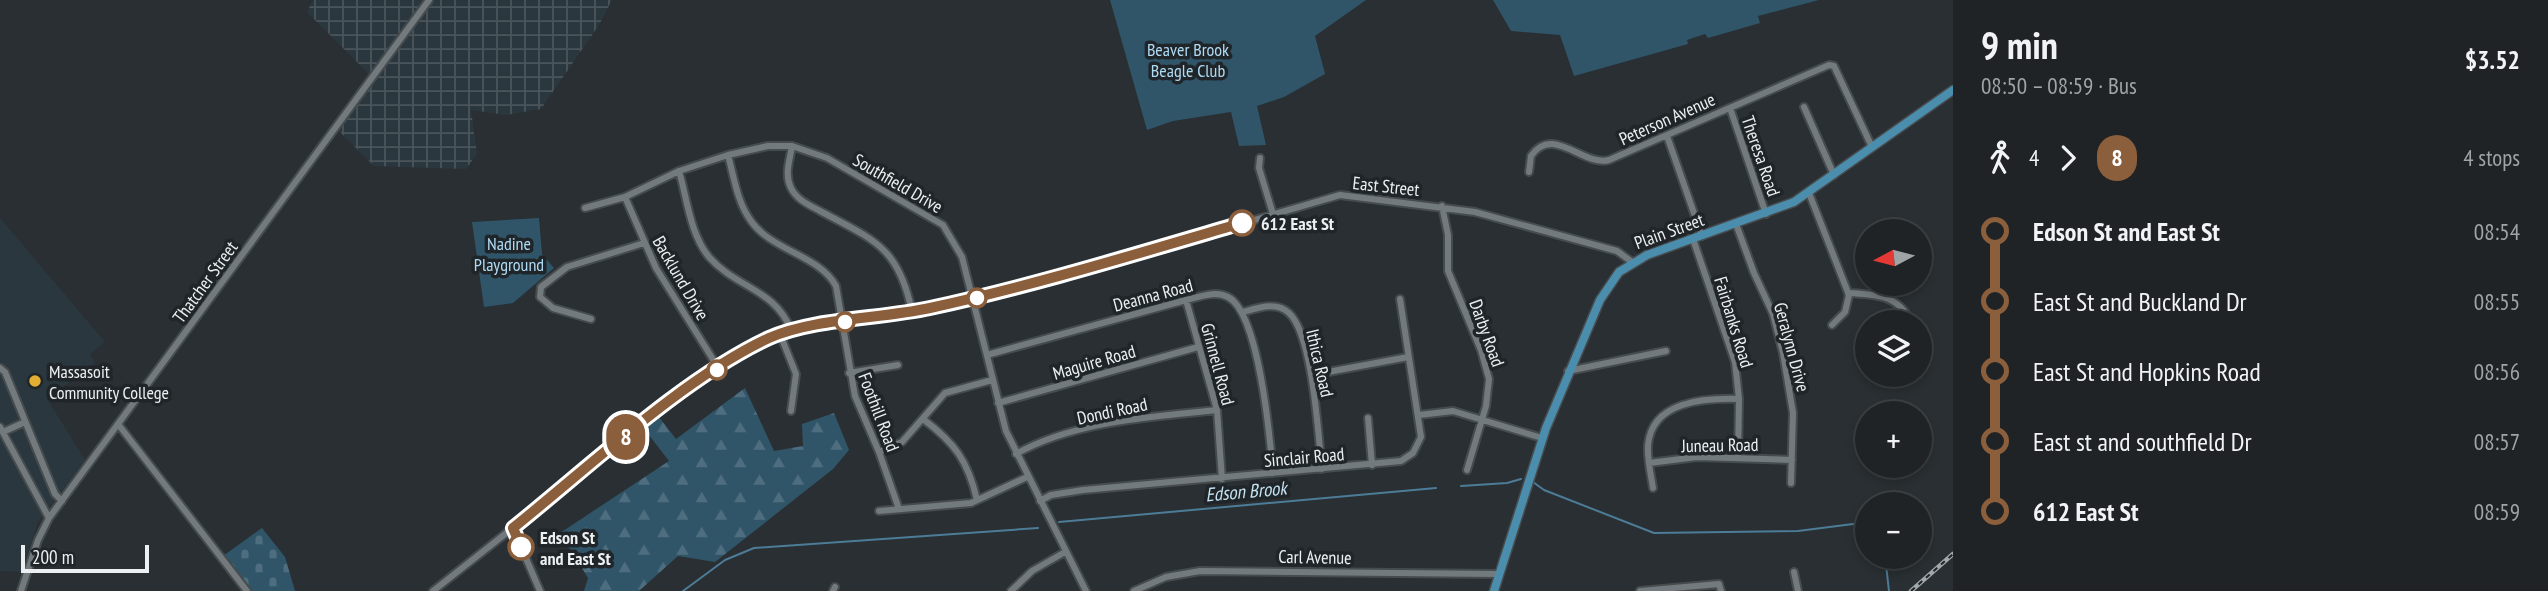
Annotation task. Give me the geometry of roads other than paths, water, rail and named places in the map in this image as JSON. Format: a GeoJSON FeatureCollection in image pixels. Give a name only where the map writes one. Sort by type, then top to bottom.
{"type":"FeatureCollection","features":[{"type":"Feature","properties":{"kind":"main road","name":"Plain Street"},"geometry":{"type":"LineString","coordinates":[[1494,591],[1542,438],[1603,294],[1619,272],[1632,262],[1766,214],[1809,193],[1953,90]]}},
{"type":"Feature","properties":{"kind":"street","name":"Thatcher Street"},"geometry":{"type":"LineString","coordinates":[[21,591],[38,540],[50,518],[429,0]]}},
{"type":"Feature","properties":{"kind":"street","name":"Peterson Avenue"},"geometry":{"type":"LineString","coordinates":[[1529,172],[1531,156],[1544,146],[1562,145],[1587,159],[1604,161],[1831,65],[1872,147]]}},
{"type":"Feature","properties":{"kind":"street","name":"Theresa Road"},"geometry":{"type":"LineString","coordinates":[[1730,107],[1766,214]]}},
{"type":"Feature","properties":{"kind":"street"},"geometry":{"type":"LineString","coordinates":[[1804,107],[1834,175]]}},
{"type":"Feature","properties":{"kind":"street"},"geometry":{"type":"LineString","coordinates":[[1667,136],[1702,236]]}},
{"type":"Feature","properties":{"kind":"street","name":"Southfield Drive"},"geometry":{"type":"LineString","coordinates":[[585,208],[625,197],[679,171],[728,155],[768,146],[792,146],[827,158],[943,225],[962,257],[998,403],[1016,454],[1086,591]]}},
{"type":"Feature","properties":{"kind":"street"},"geometry":{"type":"LineString","coordinates":[[792,146],[788,174],[793,192],[804,203],[870,239],[889,253],[901,274],[912,312]]}},
{"type":"Feature","properties":{"kind":"street","name":"Foothill Road"},"geometry":{"type":"LineString","coordinates":[[728,155],[739,200],[748,217],[771,241],[831,278],[838,290],[849,373],[855,396],[899,509]]}},
{"type":"Feature","properties":{"kind":"street"},"geometry":{"type":"LineString","coordinates":[[1260,158],[1259,169],[1273,214]]}},
{"type":"Feature","properties":{"kind":"street"},"geometry":{"type":"LineString","coordinates":[[679,171],[694,229],[706,253],[732,279],[778,306],[791,330]]}},
{"type":"Feature","properties":{"kind":"street"},"geometry":{"type":"LineString","coordinates":[[1809,193],[1848,293],[1845,312],[1832,325]]}},
{"type":"Feature","properties":{"kind":"street","name":"East Street"},"geometry":{"type":"LineString","coordinates":[[433,591],[658,412],[719,369],[791,330],[912,312],[973,299],[1042,282],[1340,195],[1442,206],[1503,218],[1617,251],[1632,262]]}},
{"type":"Feature","properties":{"kind":"street","name":"Backlund Drive"},"geometry":{"type":"LineString","coordinates":[[625,197],[656,268],[719,369]]}},
{"type":"Feature","properties":{"kind":"street","name":"Darby Road"},"geometry":{"type":"LineString","coordinates":[[1442,206],[1448,235],[1448,271],[1488,370],[1488,397],[1466,470]]}},
{"type":"Feature","properties":{"kind":"street","name":"Geralynn Drive"},"geometry":{"type":"LineString","coordinates":[[1737,224],[1773,314],[1783,353],[1792,401],[1791,482]]}},
{"type":"Feature","properties":{"kind":"street","name":"Fairbanks Road"},"geometry":{"type":"LineString","coordinates":[[1693,239],[1731,349],[1739,399],[1738,457]]}},
{"type":"Feature","properties":{"kind":"street"},"geometry":{"type":"LineString","coordinates":[[591,319],[553,309],[541,299],[539,292],[543,285],[563,269],[644,243]]}},
{"type":"Feature","properties":{"kind":"street","name":"Deanna Road"},"geometry":{"type":"LineString","coordinates":[[987,355],[1217,292],[1231,298],[1243,312]]}},
{"type":"Feature","properties":{"kind":"street"},"geometry":{"type":"LineString","coordinates":[[1848,293],[1891,299],[1904,310]]}},
{"type":"Feature","properties":{"kind":"street","name":"Sinclair Road"},"geometry":{"type":"LineString","coordinates":[[1040,501],[1051,495],[1083,490],[1401,461],[1413,453],[1421,437],[1400,299]]}},
{"type":"Feature","properties":{"kind":"street","name":"Grinnell Road"},"geometry":{"type":"LineString","coordinates":[[1186,300],[1217,410],[1222,479]]}},
{"type":"Feature","properties":{"kind":"street","name":"Ithica Road"},"geometry":{"type":"LineString","coordinates":[[1243,312],[1272,305],[1288,312],[1296,323],[1312,375],[1322,470]]}},
{"type":"Feature","properties":{"kind":"street"},"geometry":{"type":"LineString","coordinates":[[1243,312],[1266,396],[1273,473]]}},
{"type":"Feature","properties":{"kind":"street"},"geometry":{"type":"LineString","coordinates":[[780,334],[796,374],[792,411]]}},
{"type":"Feature","properties":{"kind":"street","name":"Maguire Road"},"geometry":{"type":"LineString","coordinates":[[998,403],[1198,347]]}},
{"type":"Feature","properties":{"kind":"street"},"geometry":{"type":"LineString","coordinates":[[1568,372],[1666,351]]}},
{"type":"Feature","properties":{"kind":"street"},"geometry":{"type":"LineString","coordinates":[[1312,375],[1408,357]]}},
{"type":"Feature","properties":{"kind":"street"},"geometry":{"type":"LineString","coordinates":[[849,373],[898,365]]}},
{"type":"Feature","properties":{"kind":"street"},"geometry":{"type":"LineString","coordinates":[[0,368],[5,372],[55,494],[62,501]]}},
{"type":"Feature","properties":{"kind":"street"},"geometry":{"type":"LineString","coordinates":[[879,452],[902,442],[945,393],[992,380]]}},
{"type":"Feature","properties":{"kind":"street"},"geometry":{"type":"LineString","coordinates":[[1653,488],[1649,463],[1650,434],[1656,423],[1670,410],[1711,399],[1739,399]]}},
{"type":"Feature","properties":{"kind":"street","name":"Dondi Road"},"geometry":{"type":"LineString","coordinates":[[1016,454],[1032,445],[1124,419],[1217,410]]}},
{"type":"Feature","properties":{"kind":"street"},"geometry":{"type":"LineString","coordinates":[[1419,415],[1448,411],[1542,438]]}},
{"type":"Feature","properties":{"kind":"street"},"geometry":{"type":"LineString","coordinates":[[1368,418],[1372,465]]}},
{"type":"Feature","properties":{"kind":"street"},"geometry":{"type":"LineString","coordinates":[[923,419],[956,448],[972,478],[977,500]]}},
{"type":"Feature","properties":{"kind":"street"},"geometry":{"type":"LineString","coordinates":[[25,422],[1,429],[50,518]]}},
{"type":"Feature","properties":{"kind":"street"},"geometry":{"type":"LineString","coordinates":[[118,424],[247,591]]}},
{"type":"Feature","properties":{"kind":"street","name":"Juneau Road"},"geometry":{"type":"LineString","coordinates":[[1649,463],[1697,457],[1792,460]]}},
{"type":"Feature","properties":{"kind":"street"},"geometry":{"type":"LineString","coordinates":[[879,511],[977,500],[1027,477]]}},
{"type":"Feature","properties":{"kind":"street"},"geometry":{"type":"LineString","coordinates":[[513,528],[540,591]]}},
{"type":"Feature","properties":{"kind":"street"},"geometry":{"type":"LineString","coordinates":[[1010,591],[1032,570],[1065,552]]}},
{"type":"Feature","properties":{"kind":"street","name":"Carl Avenue"},"geometry":{"type":"LineString","coordinates":[[1134,591],[1166,578],[1209,570],[1498,575]]}},
{"type":"Feature","properties":{"kind":"street"},"geometry":{"type":"LineString","coordinates":[[1794,572],[1798,591]]}},
{"type":"Feature","properties":{"kind":"street"},"geometry":{"type":"LineString","coordinates":[[1640,591],[1720,588]]}},
{"type":"Feature","properties":{"kind":"waterway","name":"Edson Brook"},"geometry":{"type":"LineString","coordinates":[[1461,486],[1507,483],[1521,479]]}},
{"type":"Feature","properties":{"kind":"waterway","name":"Edson Brook"},"geometry":{"type":"LineString","coordinates":[[1533,482],[1544,490],[1654,533],[1798,531],[1855,524]]}},
{"type":"Feature","properties":{"kind":"waterway","name":"Edson Brook"},"geometry":{"type":"LineString","coordinates":[[1059,522],[1436,488]]}},
{"type":"Feature","properties":{"kind":"waterway","name":"Edson Brook"},"geometry":{"type":"LineString","coordinates":[[683,591],[725,560],[754,548],[1038,528]]}},
{"type":"Feature","properties":{"kind":"waterway","name":"Edson Brook"},"geometry":{"type":"LineString","coordinates":[[1886,569],[1889,591]]}},
{"type":"Feature","properties":{"kind":"railway"},"geometry":{"type":"LineString","coordinates":[[1911,591],[1953,554]]}},
{"type":"Feature","properties":{"kind":"place","name":"612 East St"},"geometry":{"type":"Point","coordinates":[1242,223]}},
{"type":"Feature","properties":{"kind":"place","name":"Massasoit Community College"},"geometry":{"type":"Point","coordinates":[35,381]}},
{"type":"Feature","properties":{"kind":"place","name":"Edson St and East St"},"geometry":{"type":"Point","coordinates":[521,547]}},
{"type":"Feature","properties":{"kind":"park label","name":"Beaver Brook Beagle Club"},"geometry":{"type":"Point","coordinates":[1188,59]}},
{"type":"Feature","properties":{"kind":"park label","name":"Nadine Playground"},"geometry":{"type":"Point","coordinates":[509,253]}}]}
